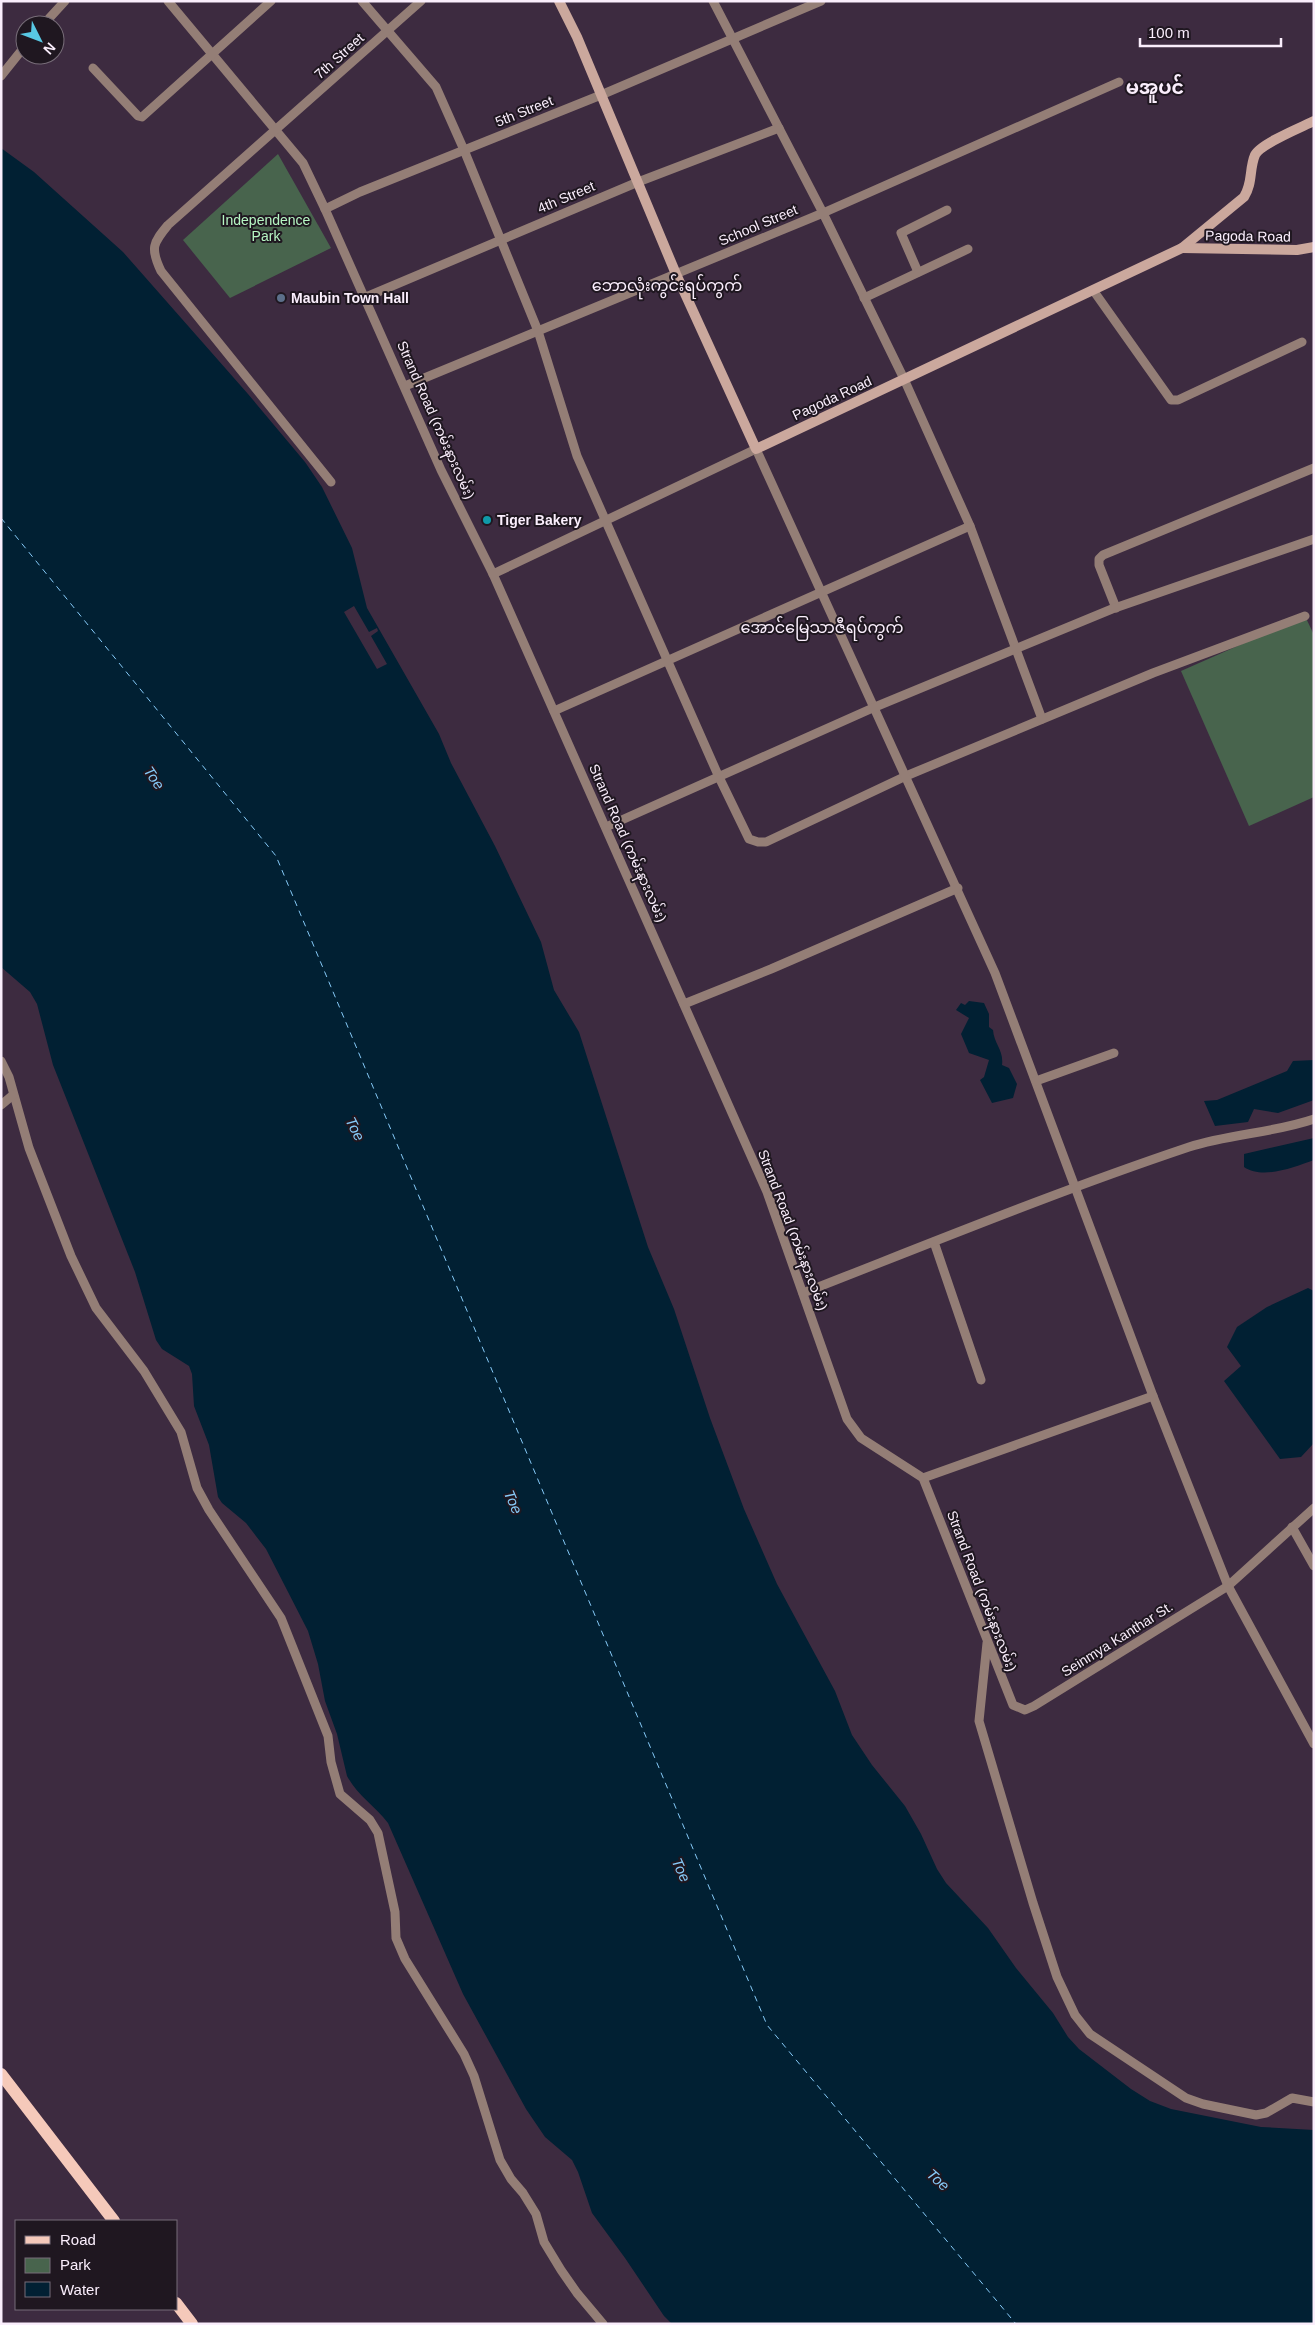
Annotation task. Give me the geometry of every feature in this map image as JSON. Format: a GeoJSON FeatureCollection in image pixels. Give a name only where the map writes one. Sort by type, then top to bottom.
{"type":"FeatureCollection","features":[{"type":"Feature","properties":{"kind":"main road"},"geometry":{"type":"LineString","coordinates":[[560,2],[577,36],[676,274],[756,449]]}},
{"type":"Feature","properties":{"kind":"main road","name":"Pagoda Road"},"geometry":{"type":"LineString","coordinates":[[756,449],[1182,248],[1244,197],[1251,185],[1254,157],[1257,151],[1314,122]]}},
{"type":"Feature","properties":{"kind":"main road","name":"Pagoda Road"},"geometry":{"type":"LineString","coordinates":[[1182,248],[1297,250],[1314,247]]}},
{"type":"Feature","properties":{"kind":"main road"},"geometry":{"type":"LineString","coordinates":[[1,2074],[113,2220]]}},
{"type":"Feature","properties":{"kind":"main road"},"geometry":{"type":"LineString","coordinates":[[178,2306],[192,2324]]}},
{"type":"Feature","properties":{"kind":"street"},"geometry":{"type":"LineString","coordinates":[[52,15],[65,1]]}},
{"type":"Feature","properties":{"kind":"street","name":"Strand Road (ကမ်းနားလမ်း)"},"geometry":{"type":"LineString","coordinates":[[168,1],[303,163],[326,209],[441,470],[493,574],[767,1192],[847,1419],[862,1438],[923,1478],[1008,1696],[1013,1705],[1018,1709]]}},
{"type":"Feature","properties":{"kind":"street"},"geometry":{"type":"LineString","coordinates":[[93,68],[138,116],[142,117],[271,1]]}},
{"type":"Feature","properties":{"kind":"street"},"geometry":{"type":"LineString","coordinates":[[362,1],[436,87],[464,150],[538,331],[577,456],[718,776],[749,839],[766,842],[906,776],[1042,719],[1153,673],[1306,616]]}},
{"type":"Feature","properties":{"kind":"street","name":"7th Street"},"geometry":{"type":"LineString","coordinates":[[331,482],[161,271],[154,255],[156,241],[168,225],[421,1]]}},
{"type":"Feature","properties":{"kind":"street"},"geometry":{"type":"LineString","coordinates":[[713,1],[823,213],[904,380],[970,526],[1042,719]]}},
{"type":"Feature","properties":{"kind":"street","name":"5th Street"},"geometry":{"type":"LineString","coordinates":[[326,209],[360,192],[601,95],[821,1]]}},
{"type":"Feature","properties":{"kind":"street"},"geometry":{"type":"LineString","coordinates":[[1,76],[15,58]]}},
{"type":"Feature","properties":{"kind":"street","name":"School Street"},"geometry":{"type":"LineString","coordinates":[[405,386],[823,213],[1119,82]]}},
{"type":"Feature","properties":{"kind":"street","name":"4th Street"},"geometry":{"type":"LineString","coordinates":[[366,297],[638,182],[779,128]]}},
{"type":"Feature","properties":{"kind":"street"},"geometry":{"type":"LineString","coordinates":[[918,272],[901,233],[947,210]]}},
{"type":"Feature","properties":{"kind":"street"},"geometry":{"type":"LineString","coordinates":[[864,298],[968,249]]}},
{"type":"Feature","properties":{"kind":"street"},"geometry":{"type":"LineString","coordinates":[[1093,290],[1171,400],[1178,400],[1302,342]]}},
{"type":"Feature","properties":{"kind":"street"},"geometry":{"type":"LineString","coordinates":[[756,449],[958,888],[995,973],[1153,1396],[1228,1586],[1314,1744]]}},
{"type":"Feature","properties":{"kind":"street","name":"Pagoda Road"},"geometry":{"type":"LineString","coordinates":[[493,574],[756,449]]}},
{"type":"Feature","properties":{"kind":"street"},"geometry":{"type":"LineString","coordinates":[[1116,608],[1098,562],[1103,555],[1314,468]]}},
{"type":"Feature","properties":{"kind":"street"},"geometry":{"type":"LineString","coordinates":[[554,711],[970,526]]}},
{"type":"Feature","properties":{"kind":"street"},"geometry":{"type":"LineString","coordinates":[[606,827],[875,707],[1116,608],[1314,539]]}},
{"type":"Feature","properties":{"kind":"street"},"geometry":{"type":"LineString","coordinates":[[684,1004],[771,969],[958,888]]}},
{"type":"Feature","properties":{"kind":"street"},"geometry":{"type":"LineString","coordinates":[[1036,1081],[1114,1053]]}},
{"type":"Feature","properties":{"kind":"street"},"geometry":{"type":"LineString","coordinates":[[1,1061],[9,1077],[29,1148],[71,1256],[96,1308],[144,1370],[181,1432],[189,1467],[197,1488],[209,1510],[281,1618],[328,1736],[331,1762],[340,1794],[370,1820],[378,1832],[395,1912],[396,1938],[402,1952],[464,2054],[474,2076],[500,2160],[511,2179],[533,2208],[544,2242],[561,2270],[577,2293],[604,2324]]}},
{"type":"Feature","properties":{"kind":"street"},"geometry":{"type":"LineString","coordinates":[[1,1105],[13,1095]]}},
{"type":"Feature","properties":{"kind":"street"},"geometry":{"type":"LineString","coordinates":[[803,1293],[1076,1186],[1191,1146],[1276,1130],[1314,1119]]}},
{"type":"Feature","properties":{"kind":"street"},"geometry":{"type":"LineString","coordinates":[[934,1242],[981,1380]]}},
{"type":"Feature","properties":{"kind":"street"},"geometry":{"type":"LineString","coordinates":[[923,1478],[1153,1396]]}},
{"type":"Feature","properties":{"kind":"street","name":"Seinmya Kanthar St."},"geometry":{"type":"LineString","coordinates":[[1018,1709],[1025,1710],[1034,1706],[1228,1586],[1314,1508]]}},
{"type":"Feature","properties":{"kind":"street"},"geometry":{"type":"LineString","coordinates":[[1292,1527],[1314,1566]]}},
{"type":"Feature","properties":{"kind":"street"},"geometry":{"type":"LineString","coordinates":[[987,1640],[979,1721],[1057,1977],[1075,2015],[1090,2034],[1186,2098],[1203,2104],[1256,2115],[1266,2112],[1292,2098],[1314,2102]]}},
{"type":"Feature","properties":{"kind":"green space","name":"Independence Park"},"geometry":{"type":"Polygon","coordinates":[[[278,154],[331,248],[230,298],[183,240],[278,154]]]}},
{"type":"Feature","properties":{"kind":"green space"},"geometry":{"type":"Polygon","coordinates":[[[1305,616],[1314,635],[1314,797],[1249,826],[1181,671],[1305,616]]]}},
{"type":"Feature","properties":{"kind":"water","name":"Toe"},"geometry":{"type":"Polygon","coordinates":[[[1,148],[34,172],[123,252],[248,394],[305,462],[322,487],[352,548],[367,608],[439,734],[451,763],[495,846],[541,942],[554,990],[579,1032],[648,1247],[674,1309],[710,1418],[744,1509],[777,1584],[835,1691],[852,1735],[872,1765],[905,1806],[946,1883],[988,1928],[1016,1968],[1053,2013],[1068,2037],[1079,2049],[1131,2089],[1150,2101],[1171,2109],[1261,2127],[1314,2130],[1314,2324],[672,2324],[664,2316],[592,2213],[572,2160],[545,2137],[526,2109],[463,1994],[388,1823],[356,1789],[347,1776],[337,1734],[325,1701],[318,1664],[308,1631],[266,1549],[246,1523],[222,1503],[218,1497],[209,1445],[194,1406],[192,1374],[189,1366],[162,1349],[156,1340],[135,1272],[53,1065],[37,1004],[30,992],[1,967],[1,148]]]}},
{"type":"Feature","properties":{"kind":"water"},"geometry":{"type":"Polygon","coordinates":[[[969,1001],[984,1003],[989,1014],[989,1027],[993,1030],[1000,1051],[1002,1065],[1009,1068],[1017,1084],[1013,1098],[992,1103],[980,1080],[984,1077],[989,1060],[969,1053],[961,1034],[969,1018],[956,1010],[961,1003],[965,1005],[969,1001]]]}},
{"type":"Feature","properties":{"kind":"water"},"geometry":{"type":"Polygon","coordinates":[[[1314,1060],[1314,1100],[1278,1113],[1254,1109],[1248,1122],[1215,1126],[1204,1101],[1217,1100],[1287,1071],[1293,1061],[1314,1060]]]}},
{"type":"Feature","properties":{"kind":"water"},"geometry":{"type":"Polygon","coordinates":[[[1314,1138],[1314,1160],[1288,1169],[1269,1172],[1252,1171],[1244,1167],[1244,1154],[1314,1138]]]}},
{"type":"Feature","properties":{"kind":"water"},"geometry":{"type":"Polygon","coordinates":[[[1308,1288],[1314,1291],[1314,1443],[1301,1457],[1280,1459],[1224,1381],[1241,1366],[1227,1347],[1237,1327],[1267,1307],[1308,1288]]]}},
{"type":"Feature","properties":{"kind":"pier"},"geometry":{"type":"Polygon","coordinates":[[[354,606],[369,632],[377,628],[378,631],[371,636],[387,664],[377,669],[344,612],[354,606]]]}},
{"type":"Feature","properties":{"kind":"ferry route"},"geometry":{"type":"LineString","coordinates":[[1,518],[276,856],[767,2025],[1016,2324]]}},
{"type":"Feature","properties":{"kind":"place","name":"Maubin Town Hall"},"geometry":{"type":"Point","coordinates":[281,298]}},
{"type":"Feature","properties":{"kind":"place","name":"Tiger Bakery"},"geometry":{"type":"Point","coordinates":[487,520]}},
{"type":"Feature","properties":{"kind":"district","name":"မအူပင်"},"geometry":{"type":"Point","coordinates":[1155,87]}},
{"type":"Feature","properties":{"kind":"district","name":"ဘောလုံးကွင်းရပ်ကွက်"},"geometry":{"type":"Point","coordinates":[667,285]}},
{"type":"Feature","properties":{"kind":"district","name":"အောင်မြေသာဇီရပ်ကွက်"},"geometry":{"type":"Point","coordinates":[822,627]}}]}
